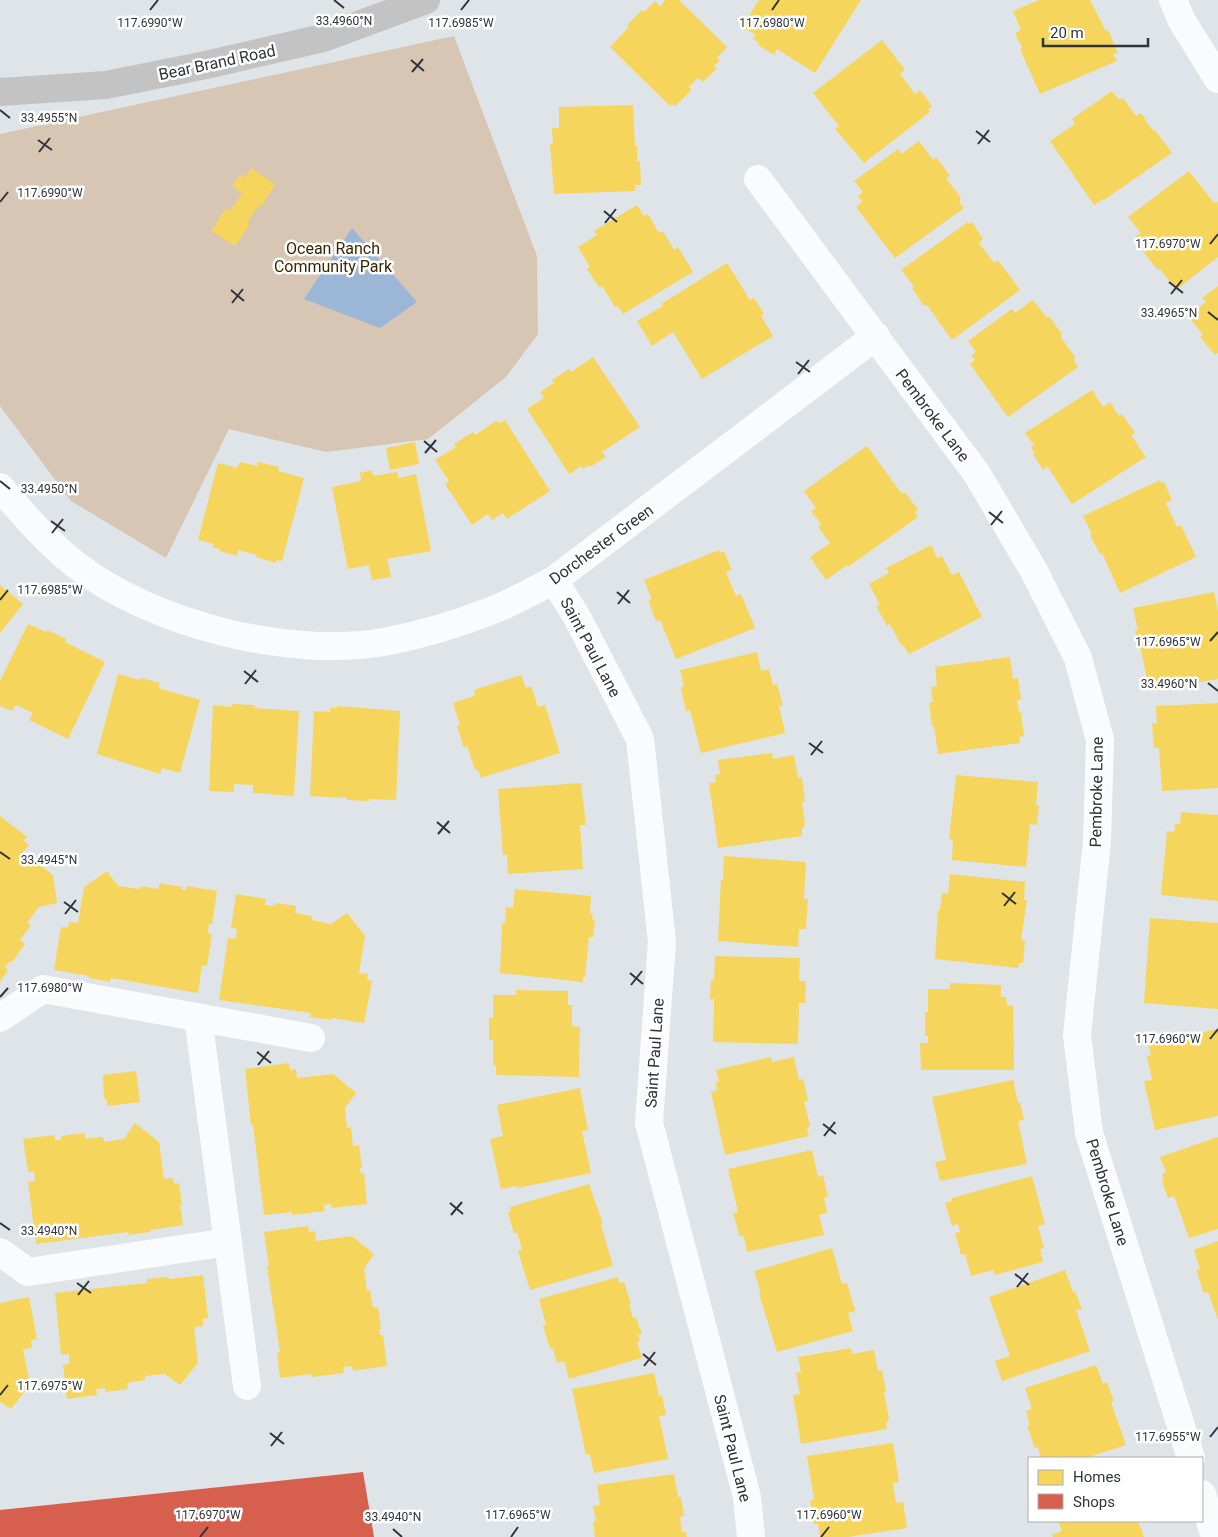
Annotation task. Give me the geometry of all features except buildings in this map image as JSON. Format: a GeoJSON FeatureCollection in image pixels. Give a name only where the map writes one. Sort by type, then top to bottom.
{"type":"FeatureCollection","features":[{"type":"Feature","properties":{"kind":"street","name":"Bear Brand Road"},"geometry":{"type":"LineString","coordinates":[[0,92],[106,85],[206,65],[323,38],[426,0]]}},
{"type":"Feature","properties":{"kind":"street"},"geometry":{"type":"LineString","coordinates":[[1173,0],[1182,20],[1218,79]]}},
{"type":"Feature","properties":{"kind":"street","name":"Pembroke Lane"},"geometry":{"type":"LineString","coordinates":[[758,179],[977,474],[1034,571],[1078,658],[1100,740],[1097,841],[1077,1035],[1089,1132],[1191,1457]]}},
{"type":"Feature","properties":{"kind":"street","name":"Dorchester Green"},"geometry":{"type":"LineString","coordinates":[[0,487],[46,540],[78,566],[134,601],[202,626],[269,642],[335,646],[383,642],[426,633],[494,610],[554,580],[876,336]]}},
{"type":"Feature","properties":{"kind":"street","name":"Saint Paul Lane"},"geometry":{"type":"LineString","coordinates":[[554,580],[578,619],[640,739],[662,942],[649,1123],[747,1497],[751,1537]]}},
{"type":"Feature","properties":{"kind":"street"},"geometry":{"type":"LineString","coordinates":[[0,1018],[43,989],[311,1038]]}},
{"type":"Feature","properties":{"kind":"street"},"geometry":{"type":"LineString","coordinates":[[198,1017],[248,1386]]}},
{"type":"Feature","properties":{"kind":"street"},"geometry":{"type":"LineString","coordinates":[[0,1252],[28,1272],[228,1242]]}},
{"type":"Feature","properties":{"kind":"street"},"geometry":{"type":"LineString","coordinates":[[1203,1497],[1215,1537]]}},
{"type":"Feature","properties":{"kind":"green space","name":"Ocean Ranch Community Park"},"geometry":{"type":"Polygon","coordinates":[[[454,36],[537,256],[538,334],[506,377],[428,439],[326,452],[229,429],[166,558],[71,501],[0,406],[0,134],[454,36]]]}},
{"type":"Feature","properties":{"kind":"water"},"geometry":{"type":"Polygon","coordinates":[[[352,228],[417,302],[380,328],[304,299],[352,228]]]}}]}
